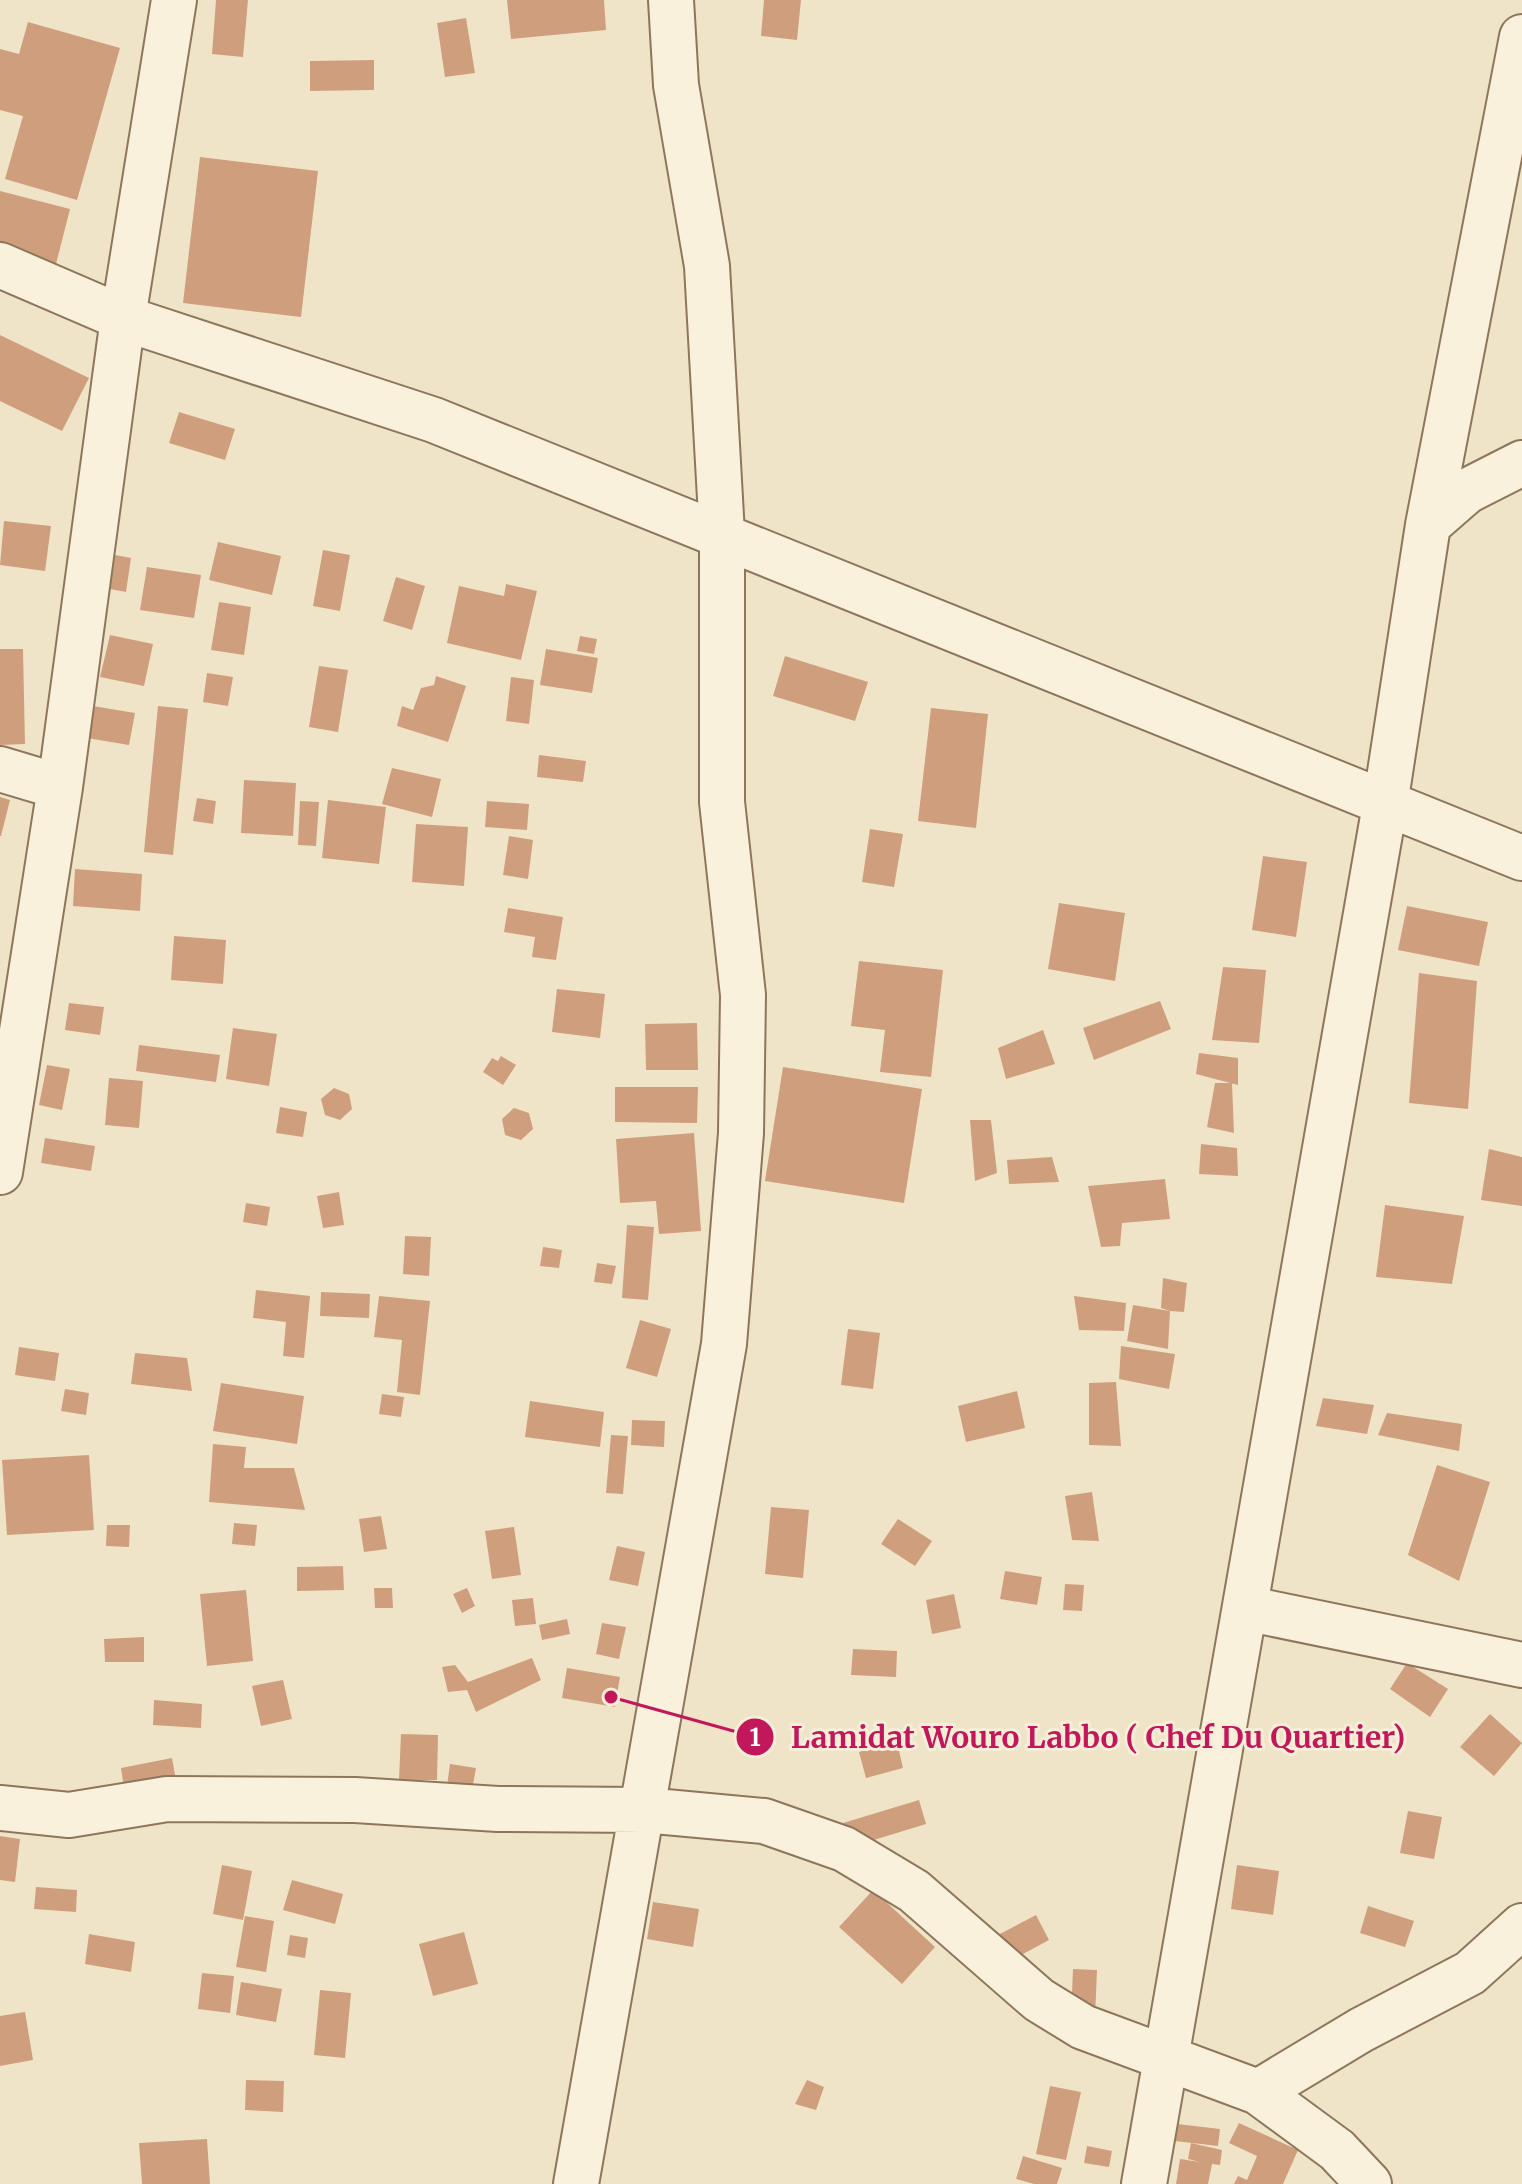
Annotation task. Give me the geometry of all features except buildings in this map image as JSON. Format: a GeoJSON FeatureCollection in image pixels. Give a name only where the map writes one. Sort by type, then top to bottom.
{"type":"FeatureCollection","features":[{"type":"Feature","properties":{"kind":"street"},"geometry":{"type":"LineString","coordinates":[[0,1172],[60,787],[123,318],[174,0]]}},
{"type":"Feature","properties":{"kind":"street"},"geometry":{"type":"LineString","coordinates":[[576,2184],[724,1344],[741,1133],[743,995],[722,802],[722,534],[707,266],[676,85],[671,0]]}},
{"type":"Feature","properties":{"kind":"street"},"geometry":{"type":"LineString","coordinates":[[1144,2184],[1385,805],[1428,525],[1522,37]]}},
{"type":"Feature","properties":{"kind":"street"},"geometry":{"type":"LineString","coordinates":[[0,265],[123,318],[434,420],[1522,858]]}},
{"type":"Feature","properties":{"kind":"street"},"geometry":{"type":"LineString","coordinates":[[1428,525],[1467,491],[1522,463]]}},
{"type":"Feature","properties":{"kind":"street"},"geometry":{"type":"LineString","coordinates":[[0,769],[60,787]]}},
{"type":"Feature","properties":{"kind":"street"},"geometry":{"type":"LineString","coordinates":[[1245,1608],[1522,1665]]}},
{"type":"Feature","properties":{"kind":"street"},"geometry":{"type":"LineString","coordinates":[[0,1808],[69,1815],[183,1799],[355,1800],[498,1809],[644,1810],[764,1821],[844,1849],[914,1891],[1039,2000],[1083,2027],[1258,2092],[1337,2150],[1369,2184]]}},
{"type":"Feature","properties":{"kind":"street"},"geometry":{"type":"LineString","coordinates":[[1258,2092],[1361,2030],[1470,1973],[1522,1926]]}},
{"type":"Feature","properties":{"kind":"place","name":"Lamidat Wouro Labbo ( Chef Du Quartier)"},"geometry":{"type":"Point","coordinates":[611,1697]}}]}
